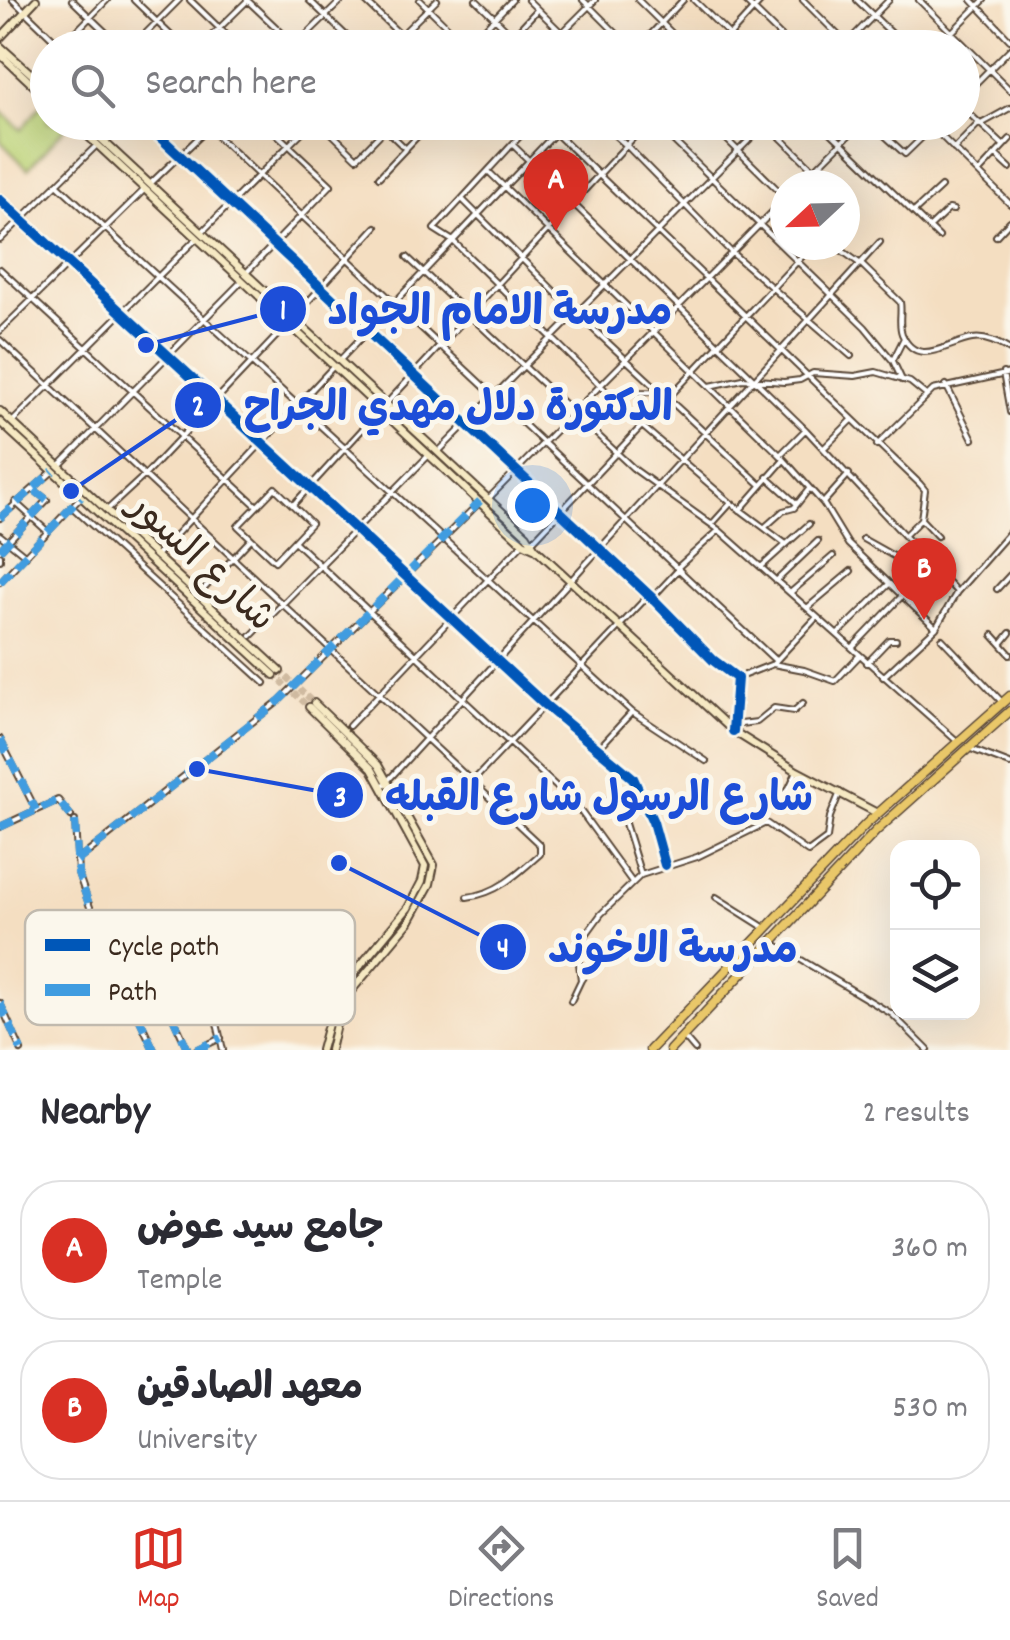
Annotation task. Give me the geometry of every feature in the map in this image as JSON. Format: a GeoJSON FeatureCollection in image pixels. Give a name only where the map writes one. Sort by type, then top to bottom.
{"type":"FeatureCollection","features":[{"type":"Feature","properties":{"kind":"main road"},"geometry":{"type":"LineString","coordinates":[[0,38],[36,0]]}},
{"type":"Feature","properties":{"kind":"main road"},"geometry":{"type":"LineString","coordinates":[[0,46],[30,73]]}},
{"type":"Feature","properties":{"kind":"main road"},"geometry":{"type":"LineString","coordinates":[[0,54],[30,82]]}},
{"type":"Feature","properties":{"kind":"main road"},"geometry":{"type":"LineString","coordinates":[[97,140],[287,325],[484,500]]}},
{"type":"Feature","properties":{"kind":"main road"},"geometry":{"type":"LineString","coordinates":[[199,236],[294,317],[439,452],[529,545],[733,728],[797,771],[877,814]]}},
{"type":"Feature","properties":{"kind":"main road","name":"شارع السور"},"geometry":{"type":"LineString","coordinates":[[3,419],[107,510],[277,673],[82,497],[56,468]]}},
{"type":"Feature","properties":{"kind":"main road"},"geometry":{"type":"LineString","coordinates":[[650,1050],[877,814],[1006,699]]}},
{"type":"Feature","properties":{"kind":"main road"},"geometry":{"type":"LineString","coordinates":[[312,705],[372,759],[433,859],[433,877],[409,922],[355,986]]}},
{"type":"Feature","properties":{"kind":"main road"},"geometry":{"type":"LineString","coordinates":[[670,1050],[876,831],[1010,711]]}},
{"type":"Feature","properties":{"kind":"main road"},"geometry":{"type":"LineString","coordinates":[[957,741],[961,747],[967,747]]}},
{"type":"Feature","properties":{"kind":"main road"},"geometry":{"type":"LineString","coordinates":[[948,749],[954,751],[956,758]]}},
{"type":"Feature","properties":{"kind":"main road"},"geometry":{"type":"LineString","coordinates":[[765,928],[766,938],[773,940]]}},
{"type":"Feature","properties":{"kind":"main road"},"geometry":{"type":"LineString","coordinates":[[750,944],[760,944],[760,953]]}},
{"type":"Feature","properties":{"kind":"street"},"geometry":{"type":"LineString","coordinates":[[13,0],[44,30]]}},
{"type":"Feature","properties":{"kind":"street"},"geometry":{"type":"LineString","coordinates":[[72,0],[103,30]]}},
{"type":"Feature","properties":{"kind":"street"},"geometry":{"type":"LineString","coordinates":[[78,30],[108,0]]}},
{"type":"Feature","properties":{"kind":"street"},"geometry":{"type":"LineString","coordinates":[[134,0],[165,30]]}},
{"type":"Feature","properties":{"kind":"street"},"geometry":{"type":"LineString","coordinates":[[140,6],[145,0]]}},
{"type":"Feature","properties":{"kind":"street"},"geometry":{"type":"LineString","coordinates":[[149,30],[179,0]]}},
{"type":"Feature","properties":{"kind":"street"},"geometry":{"type":"LineString","coordinates":[[190,0],[220,28],[248,0],[278,30]]}},
{"type":"Feature","properties":{"kind":"street"},"geometry":{"type":"LineString","coordinates":[[310,0],[340,30]]}},
{"type":"Feature","properties":{"kind":"street"},"geometry":{"type":"LineString","coordinates":[[312,30],[342,0]]}},
{"type":"Feature","properties":{"kind":"street"},"geometry":{"type":"LineString","coordinates":[[364,0],[396,30]]}},
{"type":"Feature","properties":{"kind":"street"},"geometry":{"type":"LineString","coordinates":[[420,0],[450,30]]}},
{"type":"Feature","properties":{"kind":"street"},"geometry":{"type":"LineString","coordinates":[[406,30],[437,0]]}},
{"type":"Feature","properties":{"kind":"street"},"geometry":{"type":"LineString","coordinates":[[476,0],[507,30]]}},
{"type":"Feature","properties":{"kind":"street"},"geometry":{"type":"LineString","coordinates":[[483,30],[512,0]]}},
{"type":"Feature","properties":{"kind":"street"},"geometry":{"type":"LineString","coordinates":[[528,0],[558,30]]}},
{"type":"Feature","properties":{"kind":"street"},"geometry":{"type":"LineString","coordinates":[[583,0],[615,30]]}},
{"type":"Feature","properties":{"kind":"street"},"geometry":{"type":"LineString","coordinates":[[566,30],[595,0]]}},
{"type":"Feature","properties":{"kind":"street"},"geometry":{"type":"LineString","coordinates":[[638,0],[669,30]]}},
{"type":"Feature","properties":{"kind":"street"},"geometry":{"type":"LineString","coordinates":[[654,30],[683,0]]}},
{"type":"Feature","properties":{"kind":"street"},"geometry":{"type":"LineString","coordinates":[[694,0],[725,30]]}},
{"type":"Feature","properties":{"kind":"street"},"geometry":{"type":"LineString","coordinates":[[744,0],[775,30]]}},
{"type":"Feature","properties":{"kind":"street"},"geometry":{"type":"LineString","coordinates":[[735,30],[762,0]]}},
{"type":"Feature","properties":{"kind":"street"},"geometry":{"type":"LineString","coordinates":[[803,0],[832,30]]}},
{"type":"Feature","properties":{"kind":"street"},"geometry":{"type":"LineString","coordinates":[[857,0],[888,30]]}},
{"type":"Feature","properties":{"kind":"street"},"geometry":{"type":"LineString","coordinates":[[861,30],[890,0]]}},
{"type":"Feature","properties":{"kind":"street"},"geometry":{"type":"LineString","coordinates":[[918,0],[950,30]]}},
{"type":"Feature","properties":{"kind":"street"},"geometry":{"type":"LineString","coordinates":[[972,0],[1010,40]]}},
{"type":"Feature","properties":{"kind":"street"},"geometry":{"type":"LineString","coordinates":[[954,30],[984,0]]}},
{"type":"Feature","properties":{"kind":"street"},"geometry":{"type":"LineString","coordinates":[[519,30],[538,10]]}},
{"type":"Feature","properties":{"kind":"street"},"geometry":{"type":"LineString","coordinates":[[980,80],[1010,49]]}},
{"type":"Feature","properties":{"kind":"street"},"geometry":{"type":"LineString","coordinates":[[980,60],[1010,90]]}},
{"type":"Feature","properties":{"kind":"street"},"geometry":{"type":"LineString","coordinates":[[1003,146],[980,124],[1010,108]]}},
{"type":"Feature","properties":{"kind":"street"},"geometry":{"type":"LineString","coordinates":[[978,173],[1010,139]]}},
{"type":"Feature","properties":{"kind":"street"},"geometry":{"type":"LineString","coordinates":[[163,140],[599,548],[713,660],[737,678]]}},
{"type":"Feature","properties":{"kind":"street"},"geometry":{"type":"LineString","coordinates":[[0,331],[197,140]]}},
{"type":"Feature","properties":{"kind":"street"},"geometry":{"type":"LineString","coordinates":[[220,140],[774,662],[835,681],[859,656]]}},
{"type":"Feature","properties":{"kind":"street"},"geometry":{"type":"LineString","coordinates":[[246,273],[331,185],[283,140]]}},
{"type":"Feature","properties":{"kind":"street"},"geometry":{"type":"LineString","coordinates":[[3,419],[49,386],[293,140]]}},
{"type":"Feature","properties":{"kind":"street"},"geometry":{"type":"LineString","coordinates":[[338,140],[357,158],[374,140]]}},
{"type":"Feature","properties":{"kind":"street"},"geometry":{"type":"LineString","coordinates":[[397,140],[406,149]]}},
{"type":"Feature","properties":{"kind":"street"},"geometry":{"type":"LineString","coordinates":[[380,177],[414,140]]}},
{"type":"Feature","properties":{"kind":"street"},"geometry":{"type":"LineString","coordinates":[[517,140],[434,228],[453,241],[642,426],[731,503],[786,544]]}},
{"type":"Feature","properties":{"kind":"street"},"geometry":{"type":"LineString","coordinates":[[340,360],[549,140]]}},
{"type":"Feature","properties":{"kind":"street"},"geometry":{"type":"LineString","coordinates":[[561,140],[925,490],[921,518],[906,534]]}},
{"type":"Feature","properties":{"kind":"street"},"geometry":{"type":"LineString","coordinates":[[620,140],[732,253],[851,356]]}},
{"type":"Feature","properties":{"kind":"street"},"geometry":{"type":"LineString","coordinates":[[387,403],[633,140]]}},
{"type":"Feature","properties":{"kind":"street"},"geometry":{"type":"LineString","coordinates":[[671,140],[866,327],[893,361],[902,380]]}},
{"type":"Feature","properties":{"kind":"street"},"geometry":{"type":"LineString","coordinates":[[726,140],[770,183]]}},
{"type":"Feature","properties":{"kind":"street"},"geometry":{"type":"LineString","coordinates":[[439,452],[750,140]]}},
{"type":"Feature","properties":{"kind":"street"},"geometry":{"type":"LineString","coordinates":[[783,140],[814,170],[844,140]]}},
{"type":"Feature","properties":{"kind":"street"},"geometry":{"type":"LineString","coordinates":[[838,140],[940,237]]}},
{"type":"Feature","properties":{"kind":"street"},"geometry":{"type":"LineString","coordinates":[[890,140],[905,154],[920,140]]}},
{"type":"Feature","properties":{"kind":"street"},"geometry":{"type":"LineString","coordinates":[[945,140],[1010,204]]}},
{"type":"Feature","properties":{"kind":"street"},"geometry":{"type":"LineString","coordinates":[[954,149],[963,140]]}},
{"type":"Feature","properties":{"kind":"street"},"geometry":{"type":"LineString","coordinates":[[0,240],[100,142]]}},
{"type":"Feature","properties":{"kind":"street"},"geometry":{"type":"LineString","coordinates":[[512,145],[824,448],[957,592]]}},
{"type":"Feature","properties":{"kind":"street"},"geometry":{"type":"LineString","coordinates":[[996,155],[1010,168]]}},
{"type":"Feature","properties":{"kind":"street"},"geometry":{"type":"LineString","coordinates":[[488,171],[782,457],[823,503],[848,544],[936,628]]}},
{"type":"Feature","properties":{"kind":"street"},"geometry":{"type":"LineString","coordinates":[[57,184],[632,712],[706,761]]}},
{"type":"Feature","properties":{"kind":"street"},"geometry":{"type":"LineString","coordinates":[[914,212],[940,187]]}},
{"type":"Feature","properties":{"kind":"street"},"geometry":{"type":"LineString","coordinates":[[462,199],[576,314],[760,484]]}},
{"type":"Feature","properties":{"kind":"street"},"geometry":{"type":"LineString","coordinates":[[0,200],[546,705],[633,778],[653,822],[665,865]]}},
{"type":"Feature","properties":{"kind":"street"},"geometry":{"type":"LineString","coordinates":[[930,228],[948,209],[953,210]]}},
{"type":"Feature","properties":{"kind":"street"},"geometry":{"type":"LineString","coordinates":[[77,861],[279,701],[770,214]]}},
{"type":"Feature","properties":{"kind":"street"},"geometry":{"type":"LineString","coordinates":[[996,236],[1010,221]]}},
{"type":"Feature","properties":{"kind":"street"},"geometry":{"type":"LineString","coordinates":[[294,317],[376,227]]}},
{"type":"Feature","properties":{"kind":"street"},"geometry":{"type":"LineString","coordinates":[[386,784],[880,242]]}},
{"type":"Feature","properties":{"kind":"street"},"geometry":{"type":"LineString","coordinates":[[407,257],[616,453],[712,524],[957,741]]}},
{"type":"Feature","properties":{"kind":"street"},"geometry":{"type":"LineString","coordinates":[[854,260],[900,302],[904,338],[893,361]]}},
{"type":"Feature","properties":{"kind":"street"},"geometry":{"type":"LineString","coordinates":[[349,726],[488,580],[529,545],[798,262]]}},
{"type":"Feature","properties":{"kind":"street"},"geometry":{"type":"LineString","coordinates":[[0,269],[257,506]]}},
{"type":"Feature","properties":{"kind":"street"},"geometry":{"type":"LineString","coordinates":[[0,518],[97,430],[241,282]]}},
{"type":"Feature","properties":{"kind":"street"},"geometry":{"type":"LineString","coordinates":[[107,510],[287,325]]}},
{"type":"Feature","properties":{"kind":"street"},"geometry":{"type":"LineString","coordinates":[[904,338],[925,354],[976,338],[1010,350]]}},
{"type":"Feature","properties":{"kind":"street"},"geometry":{"type":"LineString","coordinates":[[0,340],[474,781],[541,850],[515,877],[479,896],[468,897]]}},
{"type":"Feature","properties":{"kind":"street"},"geometry":{"type":"LineString","coordinates":[[156,556],[333,367]]}},
{"type":"Feature","properties":{"kind":"street"},"geometry":{"type":"LineString","coordinates":[[710,386],[755,380],[784,382],[816,373],[854,376],[879,372],[910,382],[926,394]]}},
{"type":"Feature","properties":{"kind":"street"},"geometry":{"type":"LineString","coordinates":[[1003,373],[1010,412]]}},
{"type":"Feature","properties":{"kind":"street"},"geometry":{"type":"LineString","coordinates":[[877,445],[926,394],[1010,373]]}},
{"type":"Feature","properties":{"kind":"street"},"geometry":{"type":"LineString","coordinates":[[946,386],[973,439]]}},
{"type":"Feature","properties":{"kind":"street"},"geometry":{"type":"LineString","coordinates":[[606,393],[659,391]]}},
{"type":"Feature","properties":{"kind":"street"},"geometry":{"type":"LineString","coordinates":[[292,505],[380,410]]}},
{"type":"Feature","properties":{"kind":"street"},"geometry":{"type":"LineString","coordinates":[[824,448],[851,420]]}},
{"type":"Feature","properties":{"kind":"street"},"geometry":{"type":"LineString","coordinates":[[740,510],[806,430]]}},
{"type":"Feature","properties":{"kind":"street"},"geometry":{"type":"LineString","coordinates":[[251,636],[428,454]]}},
{"type":"Feature","properties":{"kind":"street"},"geometry":{"type":"LineString","coordinates":[[823,503],[848,474]]}},
{"type":"Feature","properties":{"kind":"street"},"geometry":{"type":"LineString","coordinates":[[767,477],[796,503]]}},
{"type":"Feature","properties":{"kind":"street"},"geometry":{"type":"LineString","coordinates":[[0,555],[8,541],[47,500],[33,488]]}},
{"type":"Feature","properties":{"kind":"street"},"geometry":{"type":"LineString","coordinates":[[274,488],[292,505],[311,523],[275,561],[238,526],[274,488]]}},
{"type":"Feature","properties":{"kind":"street"},"geometry":{"type":"LineString","coordinates":[[765,527],[783,510],[794,508],[810,488]]}},
{"type":"Feature","properties":{"kind":"street"},"geometry":{"type":"LineString","coordinates":[[0,582],[82,497]]}},
{"type":"Feature","properties":{"kind":"street"},"geometry":{"type":"LineString","coordinates":[[15,502],[48,532]]}},
{"type":"Feature","properties":{"kind":"street"},"geometry":{"type":"LineString","coordinates":[[712,524],[731,503]]}},
{"type":"Feature","properties":{"kind":"street"},"geometry":{"type":"LineString","coordinates":[[72,507],[265,683]]}},
{"type":"Feature","properties":{"kind":"street"},"geometry":{"type":"LineString","coordinates":[[921,518],[937,536]]}},
{"type":"Feature","properties":{"kind":"street"},"geometry":{"type":"LineString","coordinates":[[761,567],[809,524]]}},
{"type":"Feature","properties":{"kind":"street"},"geometry":{"type":"LineString","coordinates":[[474,781],[619,627],[718,530]]}},
{"type":"Feature","properties":{"kind":"street"},"geometry":{"type":"LineString","coordinates":[[883,677],[936,628],[957,592],[1010,532]]}},
{"type":"Feature","properties":{"kind":"street"},"geometry":{"type":"LineString","coordinates":[[0,535],[26,556]]}},
{"type":"Feature","properties":{"kind":"street"},"geometry":{"type":"LineString","coordinates":[[202,591],[252,538]]}},
{"type":"Feature","properties":{"kind":"street"},"geometry":{"type":"LineString","coordinates":[[863,539],[897,558],[916,595]]}},
{"type":"Feature","properties":{"kind":"street"},"geometry":{"type":"LineString","coordinates":[[294,541],[576,805],[632,882]]}},
{"type":"Feature","properties":{"kind":"street"},"geometry":{"type":"LineString","coordinates":[[776,581],[818,541]]}},
{"type":"Feature","properties":{"kind":"street"},"geometry":{"type":"LineString","coordinates":[[897,558],[915,544]]}},
{"type":"Feature","properties":{"kind":"street"},"geometry":{"type":"LineString","coordinates":[[790,594],[833,556]]}},
{"type":"Feature","properties":{"kind":"street"},"geometry":{"type":"LineString","coordinates":[[807,608],[850,570]]}},
{"type":"Feature","properties":{"kind":"street"},"geometry":{"type":"LineString","coordinates":[[998,590],[1010,575]]}},
{"type":"Feature","properties":{"kind":"street"},"geometry":{"type":"LineString","coordinates":[[837,635],[888,585]]}},
{"type":"Feature","properties":{"kind":"street"},"geometry":{"type":"LineString","coordinates":[[852,648],[901,597]]}},
{"type":"Feature","properties":{"kind":"street"},"geometry":{"type":"LineString","coordinates":[[737,678],[774,662],[817,617]]}},
{"type":"Feature","properties":{"kind":"street"},"geometry":{"type":"LineString","coordinates":[[1000,644],[1010,633]]}},
{"type":"Feature","properties":{"kind":"street"},"geometry":{"type":"LineString","coordinates":[[992,635],[1010,654]]}},
{"type":"Feature","properties":{"kind":"street"},"geometry":{"type":"LineString","coordinates":[[942,639],[1006,699]]}},
{"type":"Feature","properties":{"kind":"street"},"geometry":{"type":"LineString","coordinates":[[867,663],[889,640],[896,640]]}},
{"type":"Feature","properties":{"kind":"street"},"geometry":{"type":"LineString","coordinates":[[737,678],[733,728],[756,722],[774,708],[794,711],[802,703]]}},
{"type":"Feature","properties":{"kind":"street"},"geometry":{"type":"LineString","coordinates":[[597,750],[632,712]]}},
{"type":"Feature","properties":{"kind":"street"},"geometry":{"type":"LineString","coordinates":[[0,739],[36,810]]}},
{"type":"Feature","properties":{"kind":"street"},"geometry":{"type":"LineString","coordinates":[[967,747],[1010,764]]}},
{"type":"Feature","properties":{"kind":"street"},"geometry":{"type":"LineString","coordinates":[[774,805],[797,771]]}},
{"type":"Feature","properties":{"kind":"street"},"geometry":{"type":"LineString","coordinates":[[582,980],[576,947],[601,914],[641,875],[697,857],[766,824],[808,852],[827,838],[830,816],[840,792]]}},
{"type":"Feature","properties":{"kind":"street"},"geometry":{"type":"LineString","coordinates":[[602,798],[623,818],[641,875]]}},
{"type":"Feature","properties":{"kind":"street"},"geometry":{"type":"LineString","coordinates":[[0,827],[58,800],[73,818],[78,872],[92,910]]}},
{"type":"Feature","properties":{"kind":"street"},"geometry":{"type":"LineString","coordinates":[[716,897],[765,928]]}},
{"type":"Feature","properties":{"kind":"street"},"geometry":{"type":"LineString","coordinates":[[773,940],[892,1014],[928,1050]]}},
{"type":"Feature","properties":{"kind":"street"},"geometry":{"type":"LineString","coordinates":[[571,1001],[592,964]]}},
{"type":"Feature","properties":{"kind":"street"},"geometry":{"type":"LineString","coordinates":[[0,1002],[21,1050]]}},
{"type":"Feature","properties":{"kind":"street"},"geometry":{"type":"LineString","coordinates":[[142,1025],[154,1050]]}},
{"type":"Feature","properties":{"kind":"street"},"geometry":{"type":"LineString","coordinates":[[177,1025],[188,1050]]}},
{"type":"Feature","properties":{"kind":"street"},"geometry":{"type":"LineString","coordinates":[[218,1025],[223,1050]]}},
{"type":"Feature","properties":{"kind":"street"},"geometry":{"type":"LineString","coordinates":[[684,1036],[695,1050]]}},
{"type":"Feature","properties":{"kind":"street"},"geometry":{"type":"LineString","coordinates":[[196,1050],[221,1038]]}},
{"type":"Feature","properties":{"kind":"green space"},"geometry":{"type":"Polygon","coordinates":[[[0,110],[21,130],[30,119],[30,140],[54,140],[28,169],[0,141],[0,110]]]}},
{"type":"Feature","properties":{"kind":"tunnel"},"geometry":{"type":"LineString","coordinates":[[280,671],[314,703]]}},
{"type":"Feature","properties":{"kind":"tunnel"},"geometry":{"type":"LineString","coordinates":[[274,675],[309,707]]}},
{"type":"Feature","properties":{"kind":"marked path"},"geometry":{"type":"LineString","coordinates":[[0,518],[53,471]]}},
{"type":"Feature","properties":{"kind":"marked path"},"geometry":{"type":"LineString","coordinates":[[0,550],[47,500],[33,489]]}},
{"type":"Feature","properties":{"kind":"marked path"},"geometry":{"type":"LineString","coordinates":[[0,582],[81,497]]}},
{"type":"Feature","properties":{"kind":"marked path"},"geometry":{"type":"LineString","coordinates":[[77,861],[279,701],[480,501]]}},
{"type":"Feature","properties":{"kind":"marked path"},"geometry":{"type":"LineString","coordinates":[[0,739],[36,810]]}},
{"type":"Feature","properties":{"kind":"marked path"},"geometry":{"type":"LineString","coordinates":[[0,827],[58,800],[71,816]]}},
{"type":"Feature","properties":{"kind":"marked path"},"geometry":{"type":"LineString","coordinates":[[75,821],[78,873],[91,910]]}},
{"type":"Feature","properties":{"kind":"marked path"},"geometry":{"type":"LineString","coordinates":[[0,1003],[21,1050]]}},
{"type":"Feature","properties":{"kind":"marked path"},"geometry":{"type":"LineString","coordinates":[[142,1025],[154,1050]]}},
{"type":"Feature","properties":{"kind":"marked path"},"geometry":{"type":"LineString","coordinates":[[177,1025],[188,1050]]}},
{"type":"Feature","properties":{"kind":"marked path"},"geometry":{"type":"LineString","coordinates":[[196,1050],[221,1038]]}},
{"type":"Feature","properties":{"kind":"cycle path"},"geometry":{"type":"LineString","coordinates":[[163,140],[652,598],[713,660],[737,678],[733,731]]}},
{"type":"Feature","properties":{"kind":"cycle path"},"geometry":{"type":"LineString","coordinates":[[0,200],[545,705],[633,778],[653,822],[665,865]]}},
{"type":"Feature","properties":{"kind":"place","name":"جامع سيد عوض"},"geometry":{"type":"Point","coordinates":[556,231]}},
{"type":"Feature","properties":{"kind":"place","name":"مدرسة الامام الجواد"},"geometry":{"type":"Point","coordinates":[146,345]}},
{"type":"Feature","properties":{"kind":"place","name":"الدكتورة دلال مهدي الجراح"},"geometry":{"type":"Point","coordinates":[71,491]}},
{"type":"Feature","properties":{"kind":"place","name":"معهد الصادقين"},"geometry":{"type":"Point","coordinates":[924,620]}},
{"type":"Feature","properties":{"kind":"place","name":"شارع الرسول شارع القبله"},"geometry":{"type":"Point","coordinates":[197,769]}},
{"type":"Feature","properties":{"kind":"place","name":"مدرسة الاخوند"},"geometry":{"type":"Point","coordinates":[339,863]}}]}
